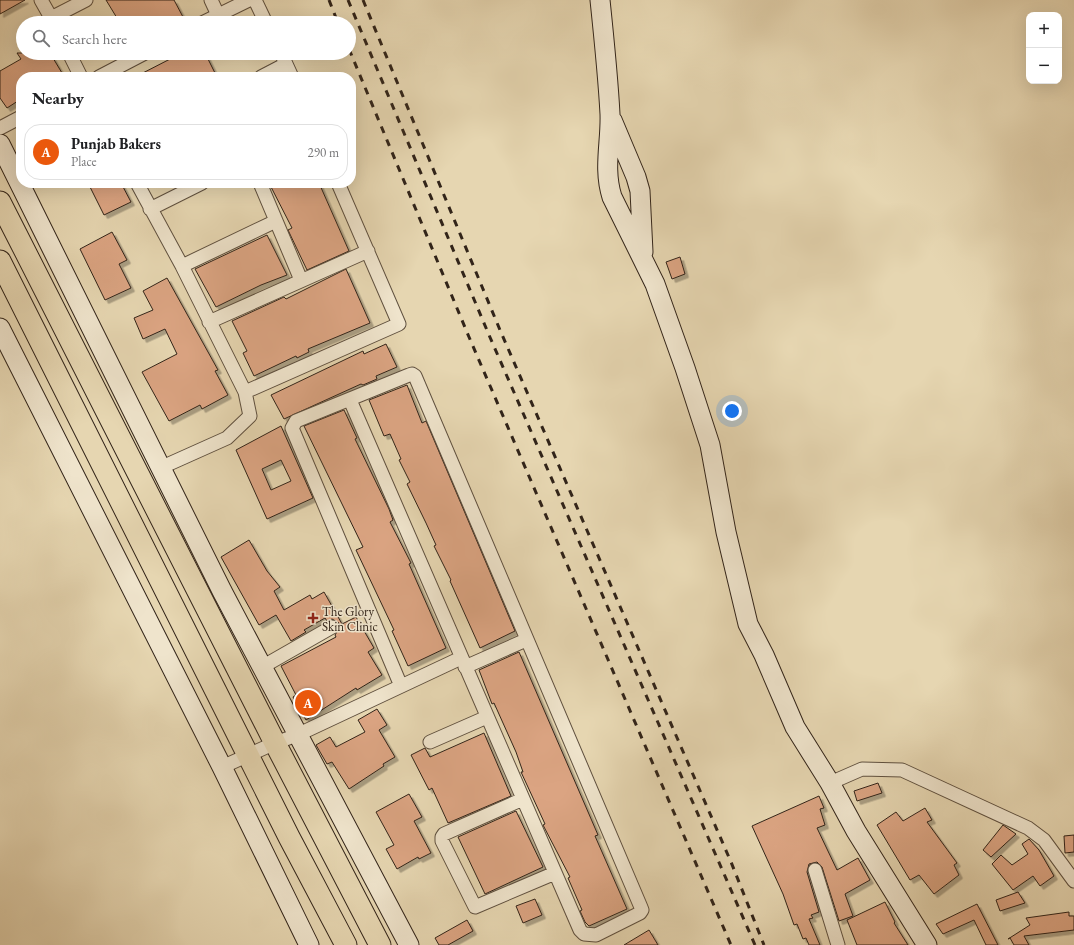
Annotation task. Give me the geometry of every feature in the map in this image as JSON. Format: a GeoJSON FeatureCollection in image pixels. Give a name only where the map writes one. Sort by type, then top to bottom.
{"type":"FeatureCollection","features":[{"type":"Feature","properties":{"kind":"main road"},"geometry":{"type":"LineString","coordinates":[[0,202],[275,743],[380,945]]}},
{"type":"Feature","properties":{"kind":"main road"},"geometry":{"type":"LineString","coordinates":[[0,261],[248,755],[346,945]]}},
{"type":"Feature","properties":{"kind":"street"},"geometry":{"type":"LineString","coordinates":[[41,0],[50,16]]}},
{"type":"Feature","properties":{"kind":"street"},"geometry":{"type":"LineString","coordinates":[[59,16],[86,0]]}},
{"type":"Feature","properties":{"kind":"street"},"geometry":{"type":"LineString","coordinates":[[211,0],[218,15],[249,0]]}},
{"type":"Feature","properties":{"kind":"street"},"geometry":{"type":"LineString","coordinates":[[255,0],[263,16]]}},
{"type":"Feature","properties":{"kind":"street"},"geometry":{"type":"LineString","coordinates":[[600,0],[610,115],[607,175],[608,185],[612,197],[644,259],[655,284],[685,368],[710,445],[726,532],[748,624],[764,655],[795,727],[830,782],[856,831],[927,945]]}},
{"type":"Feature","properties":{"kind":"street"},"geometry":{"type":"LineString","coordinates":[[72,60],[78,72]]}},
{"type":"Feature","properties":{"kind":"street"},"geometry":{"type":"LineString","coordinates":[[109,72],[132,60]]}},
{"type":"Feature","properties":{"kind":"street"},"geometry":{"type":"LineString","coordinates":[[267,72],[281,60]]}},
{"type":"Feature","properties":{"kind":"street"},"geometry":{"type":"LineString","coordinates":[[284,60],[290,72]]}},
{"type":"Feature","properties":{"kind":"street"},"geometry":{"type":"LineString","coordinates":[[610,115],[636,177],[640,191],[644,259]]}},
{"type":"Feature","properties":{"kind":"street"},"geometry":{"type":"LineString","coordinates":[[0,128],[16,120]]}},
{"type":"Feature","properties":{"kind":"street"},"geometry":{"type":"LineString","coordinates":[[0,144],[16,176]]}},
{"type":"Feature","properties":{"kind":"street"},"geometry":{"type":"LineString","coordinates":[[22,188],[160,468],[262,667],[409,945]]}},
{"type":"Feature","properties":{"kind":"street"},"geometry":{"type":"LineString","coordinates":[[140,188],[182,266],[244,392],[250,416],[227,438],[160,468]]}},
{"type":"Feature","properties":{"kind":"street"},"geometry":{"type":"LineString","coordinates":[[150,209],[192,188]]}},
{"type":"Feature","properties":{"kind":"street"},"geometry":{"type":"LineString","coordinates":[[262,188],[301,280]]}},
{"type":"Feature","properties":{"kind":"street"},"geometry":{"type":"LineString","coordinates":[[244,392],[399,324],[340,188]]}},
{"type":"Feature","properties":{"kind":"street"},"geometry":{"type":"LineString","coordinates":[[182,266],[276,221]]}},
{"type":"Feature","properties":{"kind":"street"},"geometry":{"type":"LineString","coordinates":[[209,322],[368,250]]}},
{"type":"Feature","properties":{"kind":"street"},"geometry":{"type":"LineString","coordinates":[[0,328],[222,767],[309,945]]}},
{"type":"Feature","properties":{"kind":"street"},"geometry":{"type":"LineString","coordinates":[[350,400],[580,930],[584,934],[596,934],[636,917],[642,910],[415,376],[409,375],[296,421],[292,428],[401,686]]}},
{"type":"Feature","properties":{"kind":"street"},"geometry":{"type":"LineString","coordinates":[[262,667],[332,628]]}},
{"type":"Feature","properties":{"kind":"street"},"geometry":{"type":"LineString","coordinates":[[222,767],[401,686],[526,640]]}},
{"type":"Feature","properties":{"kind":"street"},"geometry":{"type":"LineString","coordinates":[[430,742],[487,717]]}},
{"type":"Feature","properties":{"kind":"street"},"geometry":{"type":"LineString","coordinates":[[830,782],[862,769],[902,770],[1028,828],[1044,840],[1074,881]]}},
{"type":"Feature","properties":{"kind":"street"},"geometry":{"type":"LineString","coordinates":[[523,799],[444,834],[442,840],[475,907],[555,873]]}},
{"type":"Feature","properties":{"kind":"street"},"geometry":{"type":"LineString","coordinates":[[815,870],[838,945]]}},
{"type":"Feature","properties":{"kind":"building"},"geometry":{"type":"Polygon","coordinates":[[[0,0],[25,0],[0,14],[0,0]]]}},
{"type":"Feature","properties":{"kind":"building"},"geometry":{"type":"Polygon","coordinates":[[[106,0],[174,0],[182,16],[116,16],[106,0]]]}},
{"type":"Feature","properties":{"kind":"building"},"geometry":{"type":"Polygon","coordinates":[[[19,60],[54,60],[61,72],[16,72],[16,102],[7,108],[0,98],[0,71],[19,60]]]}},
{"type":"Feature","properties":{"kind":"building"},"geometry":{"type":"Polygon","coordinates":[[[168,60],[208,60],[214,72],[145,72],[168,60]]]}},
{"type":"Feature","properties":{"kind":"building"},"geometry":{"type":"Polygon","coordinates":[[[90,188],[124,188],[131,202],[104,215],[90,188]]]}},
{"type":"Feature","properties":{"kind":"building"},"geometry":{"type":"Polygon","coordinates":[[[272,188],[321,188],[349,251],[307,270],[288,230],[292,228],[272,188]]]}},
{"type":"Feature","properties":{"kind":"building"},"geometry":{"type":"Polygon","coordinates":[[[112,232],[127,260],[119,264],[131,288],[105,300],[80,249],[112,232]]]}},
{"type":"Feature","properties":{"kind":"building"},"geometry":{"type":"Polygon","coordinates":[[[267,235],[287,275],[261,285],[216,307],[195,269],[267,235]]]}},
{"type":"Feature","properties":{"kind":"building"},"geometry":{"type":"Polygon","coordinates":[[[680,257],[685,274],[672,279],[666,262],[680,257]]]}},
{"type":"Feature","properties":{"kind":"building"},"geometry":{"type":"Polygon","coordinates":[[[346,269],[370,323],[308,349],[309,352],[297,358],[296,356],[254,376],[243,353],[247,351],[232,321],[284,297],[286,299],[346,269]]]}},
{"type":"Feature","properties":{"kind":"building"},"geometry":{"type":"Polygon","coordinates":[[[167,278],[218,370],[215,371],[228,395],[202,409],[200,405],[169,421],[142,372],[177,354],[165,329],[143,339],[134,318],[153,310],[143,291],[167,278]]]}},
{"type":"Feature","properties":{"kind":"building"},"geometry":{"type":"Polygon","coordinates":[[[386,344],[397,367],[376,376],[377,379],[363,385],[361,384],[284,419],[271,395],[363,351],[364,354],[386,344]]]}},
{"type":"Feature","properties":{"kind":"building"},"geometry":{"type":"Polygon","coordinates":[[[407,385],[422,423],[426,421],[515,631],[480,648],[450,581],[451,580],[434,546],[436,545],[407,484],[410,482],[399,460],[401,459],[390,434],[384,436],[369,400],[407,385]]]}},
{"type":"Feature","properties":{"kind":"building"},"geometry":{"type":"Polygon","coordinates":[[[344,410],[357,438],[355,439],[389,509],[393,520],[390,522],[411,563],[409,564],[446,648],[408,666],[392,631],[394,630],[356,550],[363,547],[304,426],[344,410]]]}},
{"type":"Feature","properties":{"kind":"building"},"geometry":{"type":"Polygon","coordinates":[[[281,426],[313,498],[267,519],[236,450],[281,426]],[[281,460],[262,469],[271,490],[291,481],[281,460]]]}},
{"type":"Feature","properties":{"kind":"building"},"geometry":{"type":"Polygon","coordinates":[[[249,540],[267,571],[280,587],[274,591],[284,610],[310,595],[312,599],[324,592],[342,624],[356,617],[374,648],[368,652],[382,675],[357,690],[356,688],[306,720],[293,697],[296,695],[281,666],[336,637],[335,635],[340,627],[339,623],[332,619],[327,621],[325,618],[304,630],[306,632],[291,641],[276,615],[259,625],[221,557],[249,540]]]}},
{"type":"Feature","properties":{"kind":"building"},"geometry":{"type":"Polygon","coordinates":[[[519,652],[598,835],[595,836],[627,909],[589,926],[585,922],[580,911],[582,910],[568,878],[570,877],[543,825],[545,824],[521,772],[523,772],[516,752],[494,703],[492,704],[479,670],[519,652]]]}},
{"type":"Feature","properties":{"kind":"building"},"geometry":{"type":"Polygon","coordinates":[[[377,709],[387,725],[379,730],[395,757],[349,789],[332,762],[327,764],[316,745],[330,737],[336,747],[365,732],[358,720],[377,709]]]}},
{"type":"Feature","properties":{"kind":"building"},"geometry":{"type":"Polygon","coordinates":[[[484,733],[511,796],[448,823],[432,788],[429,790],[411,755],[425,748],[430,757],[484,733]]]}},
{"type":"Feature","properties":{"kind":"building"},"geometry":{"type":"Polygon","coordinates":[[[878,783],[882,793],[857,801],[854,791],[878,783]]]}},
{"type":"Feature","properties":{"kind":"building"},"geometry":{"type":"Polygon","coordinates":[[[409,794],[422,817],[414,821],[431,853],[419,859],[418,857],[397,869],[386,849],[394,845],[376,812],[409,794]]]}},
{"type":"Feature","properties":{"kind":"building"},"geometry":{"type":"Polygon","coordinates":[[[819,796],[824,808],[820,809],[825,825],[817,828],[837,870],[858,858],[870,880],[845,894],[853,916],[839,921],[822,867],[817,862],[809,864],[807,872],[819,912],[811,915],[813,918],[809,919],[820,945],[809,945],[806,938],[803,939],[797,924],[794,925],[783,894],[752,826],[819,796]]]}},
{"type":"Feature","properties":{"kind":"building"},"geometry":{"type":"Polygon","coordinates":[[[925,808],[932,820],[927,822],[957,863],[954,865],[959,875],[934,894],[919,875],[910,880],[877,825],[896,812],[903,821],[925,808]]]}},
{"type":"Feature","properties":{"kind":"building"},"geometry":{"type":"Polygon","coordinates":[[[516,811],[543,867],[485,894],[458,837],[516,811]]]}},
{"type":"Feature","properties":{"kind":"building"},"geometry":{"type":"Polygon","coordinates":[[[1003,825],[1016,834],[991,857],[983,850],[1003,825]]]}},
{"type":"Feature","properties":{"kind":"building"},"geometry":{"type":"Polygon","coordinates":[[[1074,835],[1074,852],[1065,853],[1064,836],[1074,835]]]}},
{"type":"Feature","properties":{"kind":"building"},"geometry":{"type":"Polygon","coordinates":[[[1029,839],[1039,850],[1054,876],[1040,886],[1033,876],[1013,890],[992,864],[1001,855],[1012,865],[1028,854],[1022,844],[1029,839]]]}},
{"type":"Feature","properties":{"kind":"building"},"geometry":{"type":"Polygon","coordinates":[[[1018,892],[1025,903],[1000,911],[996,900],[1018,892]]]}},
{"type":"Feature","properties":{"kind":"building"},"geometry":{"type":"Polygon","coordinates":[[[535,899],[542,915],[523,923],[516,906],[535,899]]]}},
{"type":"Feature","properties":{"kind":"building"},"geometry":{"type":"Polygon","coordinates":[[[885,902],[895,922],[894,923],[908,945],[857,945],[847,920],[885,902]]]}},
{"type":"Feature","properties":{"kind":"building"},"geometry":{"type":"Polygon","coordinates":[[[977,904],[998,945],[986,945],[974,920],[943,934],[936,924],[977,904]]]}},
{"type":"Feature","properties":{"kind":"building"},"geometry":{"type":"Polygon","coordinates":[[[1069,912],[1069,916],[1074,916],[1074,930],[1024,936],[1029,945],[1014,945],[1010,938],[1008,939],[1030,925],[1026,918],[1069,912]]]}},
{"type":"Feature","properties":{"kind":"building"},"geometry":{"type":"Polygon","coordinates":[[[467,920],[473,931],[448,945],[439,945],[435,938],[467,920]]]}},
{"type":"Feature","properties":{"kind":"building"},"geometry":{"type":"Polygon","coordinates":[[[649,930],[658,945],[624,945],[649,930]]]}},
{"type":"Feature","properties":{"kind":"railway"},"geometry":{"type":"LineString","coordinates":[[329,0],[335,16]]}},
{"type":"Feature","properties":{"kind":"railway"},"geometry":{"type":"LineString","coordinates":[[348,0],[355,16]]}},
{"type":"Feature","properties":{"kind":"railway"},"geometry":{"type":"LineString","coordinates":[[363,0],[500,330],[731,862],[764,945]]}},
{"type":"Feature","properties":{"kind":"railway"},"geometry":{"type":"LineString","coordinates":[[356,19],[489,335],[755,945]]}},
{"type":"Feature","properties":{"kind":"railway"},"geometry":{"type":"LineString","coordinates":[[354,60],[469,337],[731,945]]}},
{"type":"Feature","properties":{"kind":"place","name":"The Glory Skin Clinic"},"geometry":{"type":"Point","coordinates":[313,618]}},
{"type":"Feature","properties":{"kind":"place","name":"Punjab Bakers"},"geometry":{"type":"Point","coordinates":[308,703]}}]}
